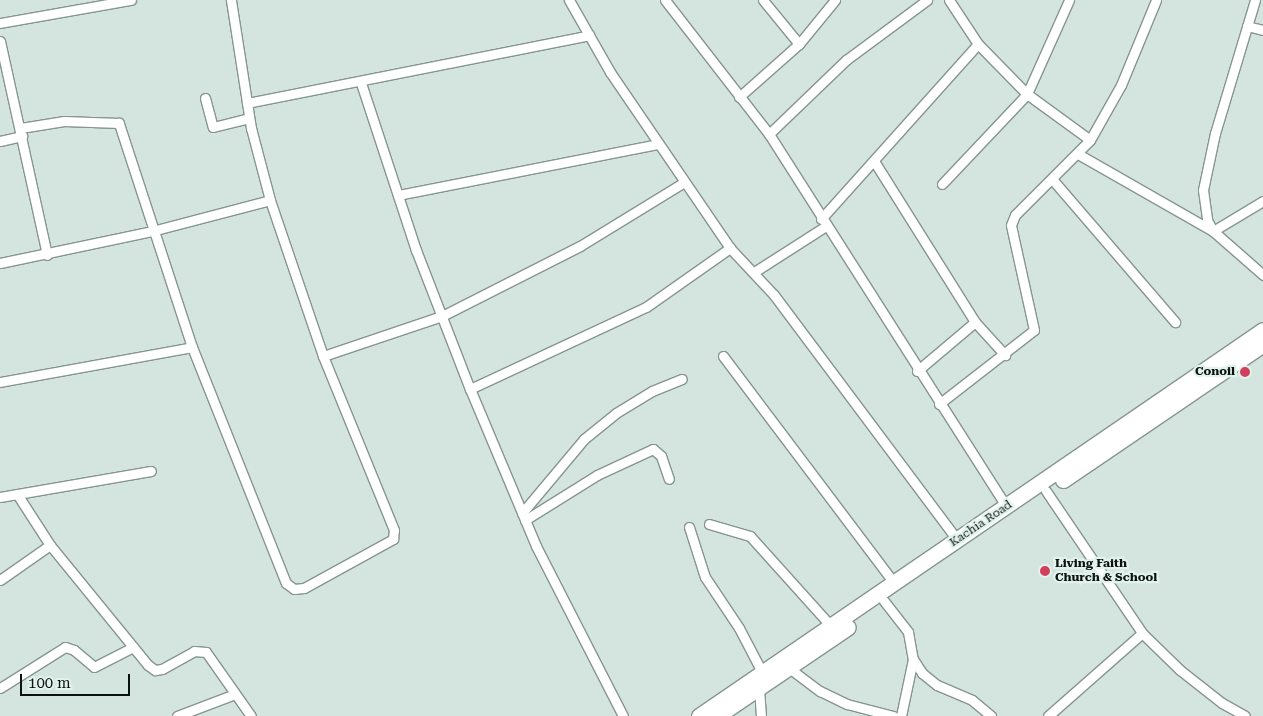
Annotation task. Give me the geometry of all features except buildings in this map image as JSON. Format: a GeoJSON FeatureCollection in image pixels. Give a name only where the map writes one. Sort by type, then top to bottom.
{"type":"FeatureCollection","features":[{"type":"Feature","properties":{"kind":"highway","name":"Kachia Road"},"geometry":{"type":"LineString","coordinates":[[699,716],[1263,330]]}},
{"type":"Feature","properties":{"kind":"highway","name":"Kachia Road"},"geometry":{"type":"LineString","coordinates":[[717,716],[1263,344]]}},
{"type":"Feature","properties":{"kind":"street"},"geometry":{"type":"LineString","coordinates":[[0,23],[132,0]]}},
{"type":"Feature","properties":{"kind":"street"},"geometry":{"type":"LineString","coordinates":[[0,141],[22,132],[64,121],[119,123],[152,231],[192,347],[286,583],[294,589],[304,588],[393,539],[394,530],[323,356],[270,200],[249,118],[231,0]]}},
{"type":"Feature","properties":{"kind":"street"},"geometry":{"type":"LineString","coordinates":[[569,0],[589,35],[683,183],[730,248],[754,272],[857,403],[957,540]]}},
{"type":"Feature","properties":{"kind":"street"},"geometry":{"type":"LineString","coordinates":[[665,0],[769,134],[917,371],[1006,506]]}},
{"type":"Feature","properties":{"kind":"street"},"geometry":{"type":"LineString","coordinates":[[740,97],[799,44],[835,0]]}},
{"type":"Feature","properties":{"kind":"street"},"geometry":{"type":"LineString","coordinates":[[769,134],[846,60],[927,0]]}},
{"type":"Feature","properties":{"kind":"street"},"geometry":{"type":"LineString","coordinates":[[949,0],[978,44],[1027,94],[1090,140]]}},
{"type":"Feature","properties":{"kind":"street"},"geometry":{"type":"LineString","coordinates":[[942,184],[1027,94],[1069,0]]}},
{"type":"Feature","properties":{"kind":"street"},"geometry":{"type":"LineString","coordinates":[[939,404],[1005,355],[1034,330],[1011,225],[1015,215],[1090,140],[1121,85],[1156,0]]}},
{"type":"Feature","properties":{"kind":"street"},"geometry":{"type":"LineString","coordinates":[[1213,231],[1207,220],[1203,190],[1215,133],[1254,0]]}},
{"type":"Feature","properties":{"kind":"street"},"geometry":{"type":"LineString","coordinates":[[767,2],[799,44]]}},
{"type":"Feature","properties":{"kind":"street"},"geometry":{"type":"LineString","coordinates":[[1247,26],[1263,30]]}},
{"type":"Feature","properties":{"kind":"street"},"geometry":{"type":"LineString","coordinates":[[247,103],[361,82],[589,35]]}},
{"type":"Feature","properties":{"kind":"street"},"geometry":{"type":"LineString","coordinates":[[0,41],[22,132],[47,255]]}},
{"type":"Feature","properties":{"kind":"street"},"geometry":{"type":"LineString","coordinates":[[754,272],[823,222],[874,161],[978,44]]}},
{"type":"Feature","properties":{"kind":"street"},"geometry":{"type":"LineString","coordinates":[[361,82],[398,195],[470,389],[523,517],[623,716]]}},
{"type":"Feature","properties":{"kind":"street"},"geometry":{"type":"LineString","coordinates":[[205,98],[213,127],[249,118]]}},
{"type":"Feature","properties":{"kind":"street"},"geometry":{"type":"LineString","coordinates":[[398,195],[658,144]]}},
{"type":"Feature","properties":{"kind":"street"},"geometry":{"type":"LineString","coordinates":[[1078,154],[1213,231],[1263,275]]}},
{"type":"Feature","properties":{"kind":"street"},"geometry":{"type":"LineString","coordinates":[[874,161],[976,322],[1005,355]]}},
{"type":"Feature","properties":{"kind":"street"},"geometry":{"type":"LineString","coordinates":[[1052,179],[1175,322]]}},
{"type":"Feature","properties":{"kind":"street"},"geometry":{"type":"LineString","coordinates":[[323,356],[442,316],[580,246],[683,183]]}},
{"type":"Feature","properties":{"kind":"street"},"geometry":{"type":"LineString","coordinates":[[0,263],[47,255],[152,231],[270,200]]}},
{"type":"Feature","properties":{"kind":"street"},"geometry":{"type":"LineString","coordinates":[[1213,231],[1263,201]]}},
{"type":"Feature","properties":{"kind":"street"},"geometry":{"type":"LineString","coordinates":[[470,389],[646,307],[730,248]]}},
{"type":"Feature","properties":{"kind":"street"},"geometry":{"type":"LineString","coordinates":[[917,371],[976,322]]}},
{"type":"Feature","properties":{"kind":"street"},"geometry":{"type":"LineString","coordinates":[[0,382],[192,347]]}},
{"type":"Feature","properties":{"kind":"street"},"geometry":{"type":"LineString","coordinates":[[723,356],[894,583]]}},
{"type":"Feature","properties":{"kind":"street"},"geometry":{"type":"LineString","coordinates":[[523,517],[584,439],[616,412],[652,391],[682,379]]}},
{"type":"Feature","properties":{"kind":"street"},"geometry":{"type":"LineString","coordinates":[[523,517],[597,475],[653,449],[660,456],[669,479]]}},
{"type":"Feature","properties":{"kind":"street"},"geometry":{"type":"LineString","coordinates":[[0,497],[151,471]]}},
{"type":"Feature","properties":{"kind":"street"},"geometry":{"type":"LineString","coordinates":[[1046,491],[1142,633],[1188,676],[1222,703],[1245,716]]}},
{"type":"Feature","properties":{"kind":"street"},"geometry":{"type":"LineString","coordinates":[[18,494],[50,545],[133,647],[155,670],[194,651],[206,652],[251,716]]}},
{"type":"Feature","properties":{"kind":"street"},"geometry":{"type":"LineString","coordinates":[[709,524],[750,536],[831,626]]}},
{"type":"Feature","properties":{"kind":"street"},"geometry":{"type":"LineString","coordinates":[[689,527],[705,576],[739,628],[762,672]]}},
{"type":"Feature","properties":{"kind":"street"},"geometry":{"type":"LineString","coordinates":[[0,580],[50,545]]}},
{"type":"Feature","properties":{"kind":"street"},"geometry":{"type":"LineString","coordinates":[[884,601],[908,632],[913,659],[922,673],[937,685],[959,693],[991,716]]}},
{"type":"Feature","properties":{"kind":"street"},"geometry":{"type":"LineString","coordinates":[[1048,716],[1142,633]]}},
{"type":"Feature","properties":{"kind":"street"},"geometry":{"type":"LineString","coordinates":[[0,688],[65,647],[74,650],[94,667],[133,647]]}},
{"type":"Feature","properties":{"kind":"street"},"geometry":{"type":"LineString","coordinates":[[901,716],[913,659]]}},
{"type":"Feature","properties":{"kind":"street"},"geometry":{"type":"LineString","coordinates":[[789,668],[820,691],[847,704],[893,716]]}},
{"type":"Feature","properties":{"kind":"street"},"geometry":{"type":"LineString","coordinates":[[759,688],[761,716]]}},
{"type":"Feature","properties":{"kind":"street"},"geometry":{"type":"LineString","coordinates":[[177,716],[235,694]]}},
{"type":"Feature","properties":{"kind":"place","name":"Conoil"},"geometry":{"type":"Point","coordinates":[1245,372]}},
{"type":"Feature","properties":{"kind":"place","name":"Living Faith Church & School"},"geometry":{"type":"Point","coordinates":[1045,571]}}]}
